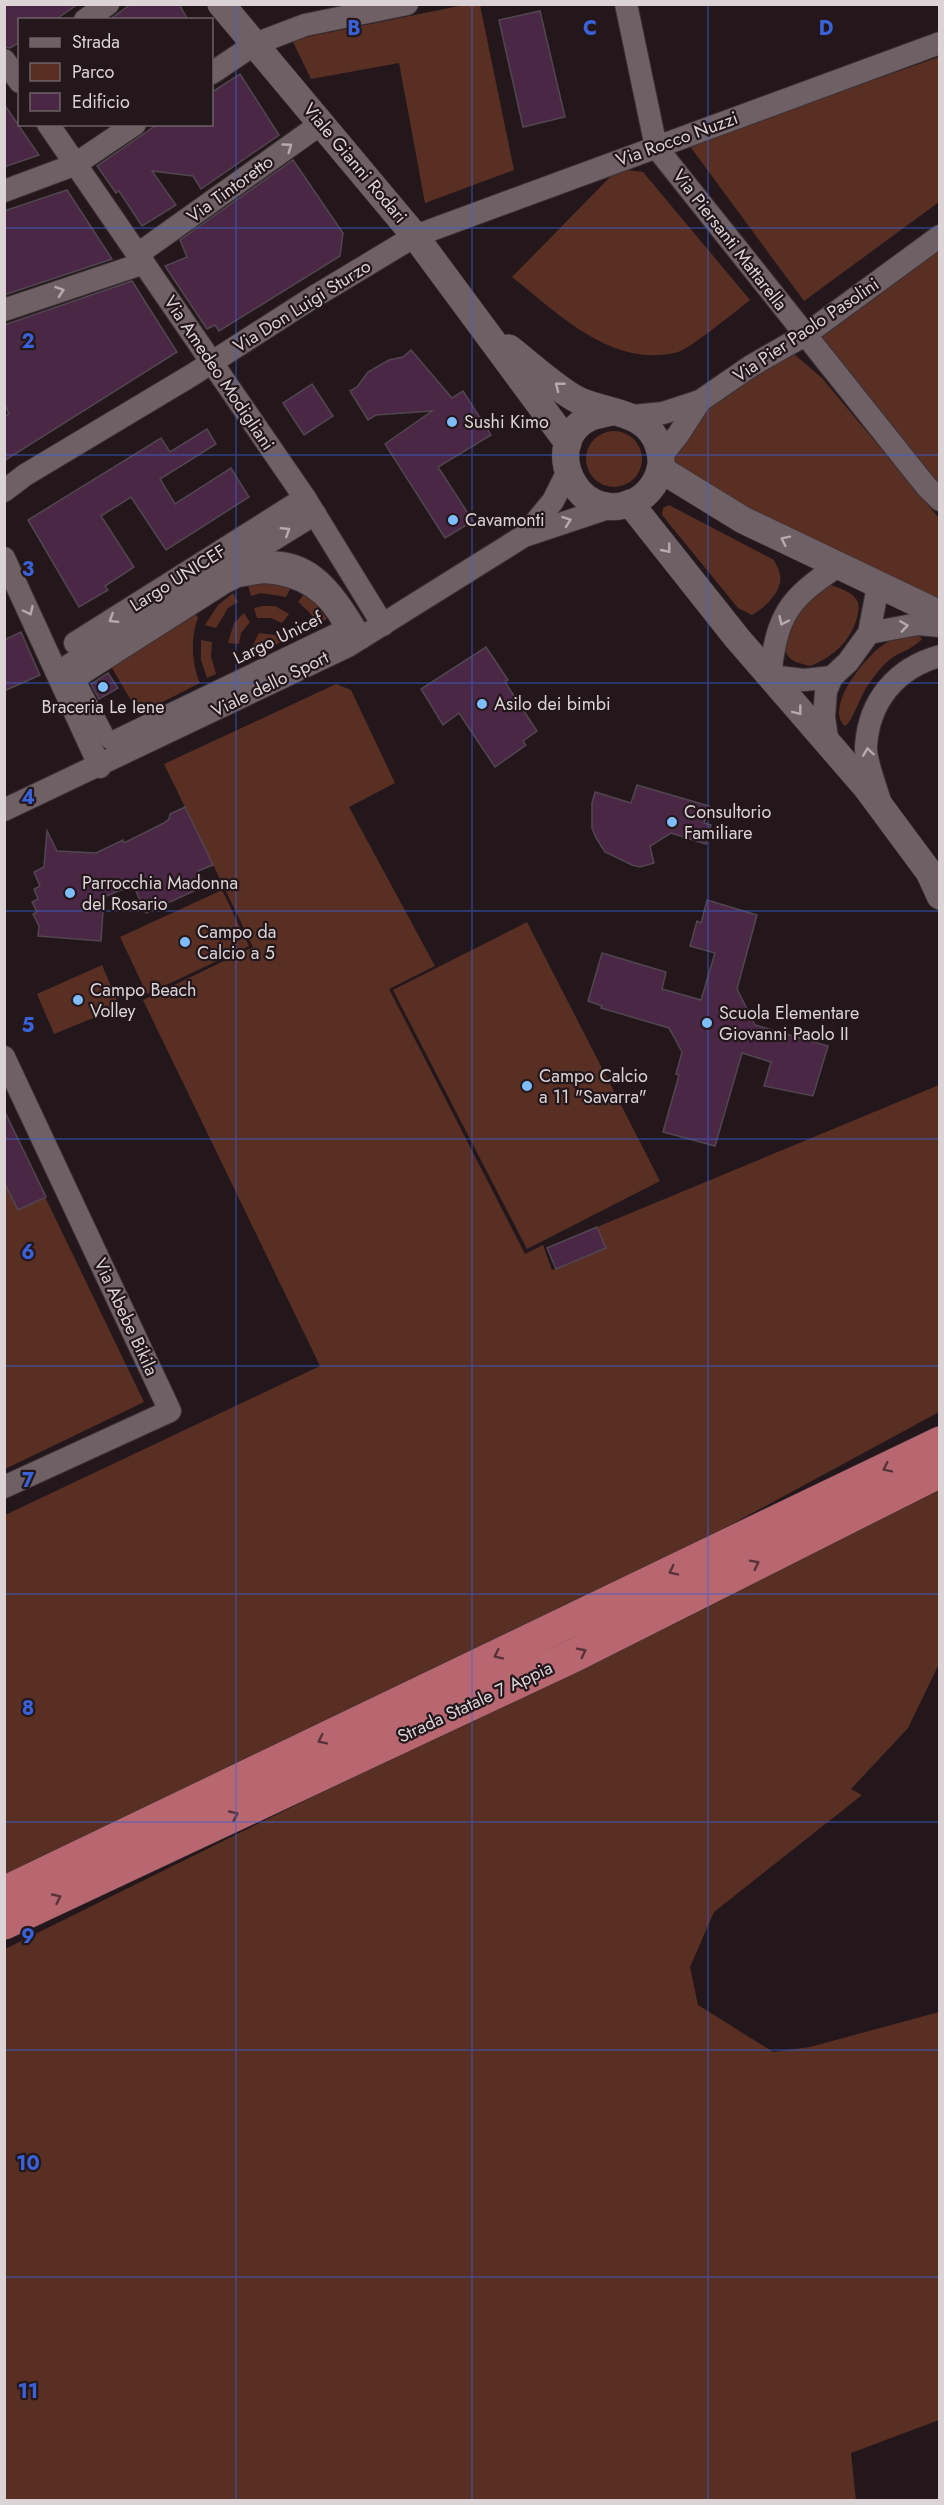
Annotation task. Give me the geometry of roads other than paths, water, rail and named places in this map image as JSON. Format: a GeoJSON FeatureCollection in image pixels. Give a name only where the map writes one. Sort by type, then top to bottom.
{"type":"FeatureCollection","features":[{"type":"Feature","properties":{"kind":"highway","name":"Strada Statale 7 Appia"},"geometry":{"type":"LineString","coordinates":[[4,1893],[939,1443]]}},
{"type":"Feature","properties":{"kind":"highway","name":"Strada Statale 7 Appia"},"geometry":{"type":"LineString","coordinates":[[4,1923],[575,1655],[931,1476]]}},
{"type":"Feature","properties":{"kind":"street"},"geometry":{"type":"LineString","coordinates":[[88,18],[108,4]]}},
{"type":"Feature","properties":{"kind":"street","name":"Viale Gianni Rodari"},"geometry":{"type":"LineString","coordinates":[[221,4],[415,236],[568,443]]}},
{"type":"Feature","properties":{"kind":"street"},"geometry":{"type":"LineString","coordinates":[[213,72],[255,44],[306,25],[407,4]]}},
{"type":"Feature","properties":{"kind":"street","name":"Via Piersanti Mattarella"},"geometry":{"type":"LineString","coordinates":[[626,4],[656,147],[939,500]]}},
{"type":"Feature","properties":{"kind":"street","name":"Via Rocco Nuzzi"},"geometry":{"type":"LineString","coordinates":[[415,236],[939,43]]}},
{"type":"Feature","properties":{"kind":"street","name":"Via Tintoretto"},"geometry":{"type":"LineString","coordinates":[[4,310],[141,259],[322,123]]}},
{"type":"Feature","properties":{"kind":"street","name":"Via Amedeo Modigliani"},"geometry":{"type":"LineString","coordinates":[[49,126],[310,506],[383,625]]}},
{"type":"Feature","properties":{"kind":"street"},"geometry":{"type":"LineString","coordinates":[[4,191],[74,165],[132,126]]}},
{"type":"Feature","properties":{"kind":"street","name":"Via Don Luigi Sturzo"},"geometry":{"type":"LineString","coordinates":[[4,490],[415,236]]}},
{"type":"Feature","properties":{"kind":"street","name":"Via Pier Paolo Pasolini"},"geometry":{"type":"LineString","coordinates":[[622,414],[663,413],[700,401],[751,366],[805,335],[939,236]]}},
{"type":"Feature","properties":{"kind":"street","name":"Viale Gianni Rodari"},"geometry":{"type":"LineString","coordinates":[[482,327],[577,400],[622,414]]}},
{"type":"Feature","properties":{"kind":"street","name":"Via Pier Paolo Pasolini"},"geometry":{"type":"LineString","coordinates":[[661,462],[700,401]]}},
{"type":"Feature","properties":{"kind":"street"},"geometry":{"type":"LineString","coordinates":[[622,414],[650,429],[657,440],[661,462],[654,485],[645,494],[621,505],[591,501],[576,489],[567,472],[568,443],[577,428],[588,419],[622,414]]}},
{"type":"Feature","properties":{"kind":"street"},"geometry":{"type":"LineString","coordinates":[[661,462],[743,519],[879,586],[915,600],[939,614]]}},
{"type":"Feature","properties":{"kind":"street","name":"Viale dello Sport"},"geometry":{"type":"LineString","coordinates":[[524,536],[553,501],[567,472]]}},
{"type":"Feature","properties":{"kind":"street"},"geometry":{"type":"LineString","coordinates":[[621,505],[882,809],[929,872],[939,896]]}},
{"type":"Feature","properties":{"kind":"street","name":"Viale dello Sport"},"geometry":{"type":"LineString","coordinates":[[4,810],[361,638],[524,536],[621,505]]}},
{"type":"Feature","properties":{"kind":"street","name":"Largo UNICEF"},"geometry":{"type":"LineString","coordinates":[[55,665],[219,573],[310,506]]}},
{"type":"Feature","properties":{"kind":"street","name":"Largo UNICEF"},"geometry":{"type":"LineString","coordinates":[[55,665],[310,506]]}},
{"type":"Feature","properties":{"kind":"street"},"geometry":{"type":"LineString","coordinates":[[4,558],[55,665],[99,766]]}},
{"type":"Feature","properties":{"kind":"street","name":"Largo UNICEF"},"geometry":{"type":"LineString","coordinates":[[219,573],[270,561],[292,564],[313,575],[328,591],[344,609],[361,638]]}},
{"type":"Feature","properties":{"kind":"street"},"geometry":{"type":"LineString","coordinates":[[770,676],[774,640],[787,612],[801,593],[838,566]]}},
{"type":"Feature","properties":{"kind":"street","name":"Largo Unicef"},"geometry":{"type":"LineString","coordinates":[[276,575],[301,582],[322,596],[338,616],[343,628],[206,694],[109,741],[77,680],[226,585],[250,576],[276,575]]}},
{"type":"Feature","properties":{"kind":"street"},"geometry":{"type":"LineString","coordinates":[[828,745],[824,717],[826,691],[831,677],[848,662],[869,633],[879,586]]}},
{"type":"Feature","properties":{"kind":"street"},"geometry":{"type":"LineString","coordinates":[[869,633],[918,624],[939,626]]}},
{"type":"Feature","properties":{"kind":"street"},"geometry":{"type":"LineString","coordinates":[[882,809],[866,748],[873,708],[893,681],[924,661],[939,656]]}},
{"type":"Feature","properties":{"kind":"street"},"geometry":{"type":"LineString","coordinates":[[770,676],[804,680],[831,677]]}},
{"type":"Feature","properties":{"kind":"street","name":"Via Abebe Bikila"},"geometry":{"type":"LineString","coordinates":[[4,1057],[170,1411],[4,1487]]}},
{"type":"Feature","properties":{"kind":"place","name":"Sushi Kimo"},"geometry":{"type":"Point","coordinates":[452,422]}},
{"type":"Feature","properties":{"kind":"place","name":"Cavamonti"},"geometry":{"type":"Point","coordinates":[453,520]}},
{"type":"Feature","properties":{"kind":"place","name":"Braceria Le Iene"},"geometry":{"type":"Point","coordinates":[103,687]}},
{"type":"Feature","properties":{"kind":"place","name":"Asilo dei bimbi"},"geometry":{"type":"Point","coordinates":[482,704]}},
{"type":"Feature","properties":{"kind":"place","name":"Consultorio Familiare"},"geometry":{"type":"Point","coordinates":[672,822]}},
{"type":"Feature","properties":{"kind":"place","name":"Parrocchia Madonna del Rosario"},"geometry":{"type":"Point","coordinates":[70,893]}},
{"type":"Feature","properties":{"kind":"place","name":"Campo da Calcio a 5"},"geometry":{"type":"Point","coordinates":[185,942]}},
{"type":"Feature","properties":{"kind":"place","name":"Campo Beach Volley"},"geometry":{"type":"Point","coordinates":[78,1000]}},
{"type":"Feature","properties":{"kind":"place","name":"Scuola Elementare Giovanni Paolo II"},"geometry":{"type":"Point","coordinates":[707,1023]}},
{"type":"Feature","properties":{"kind":"place","name":"Campo Calcio a 11 \"Savarra\""},"geometry":{"type":"Point","coordinates":[527,1086]}}]}
